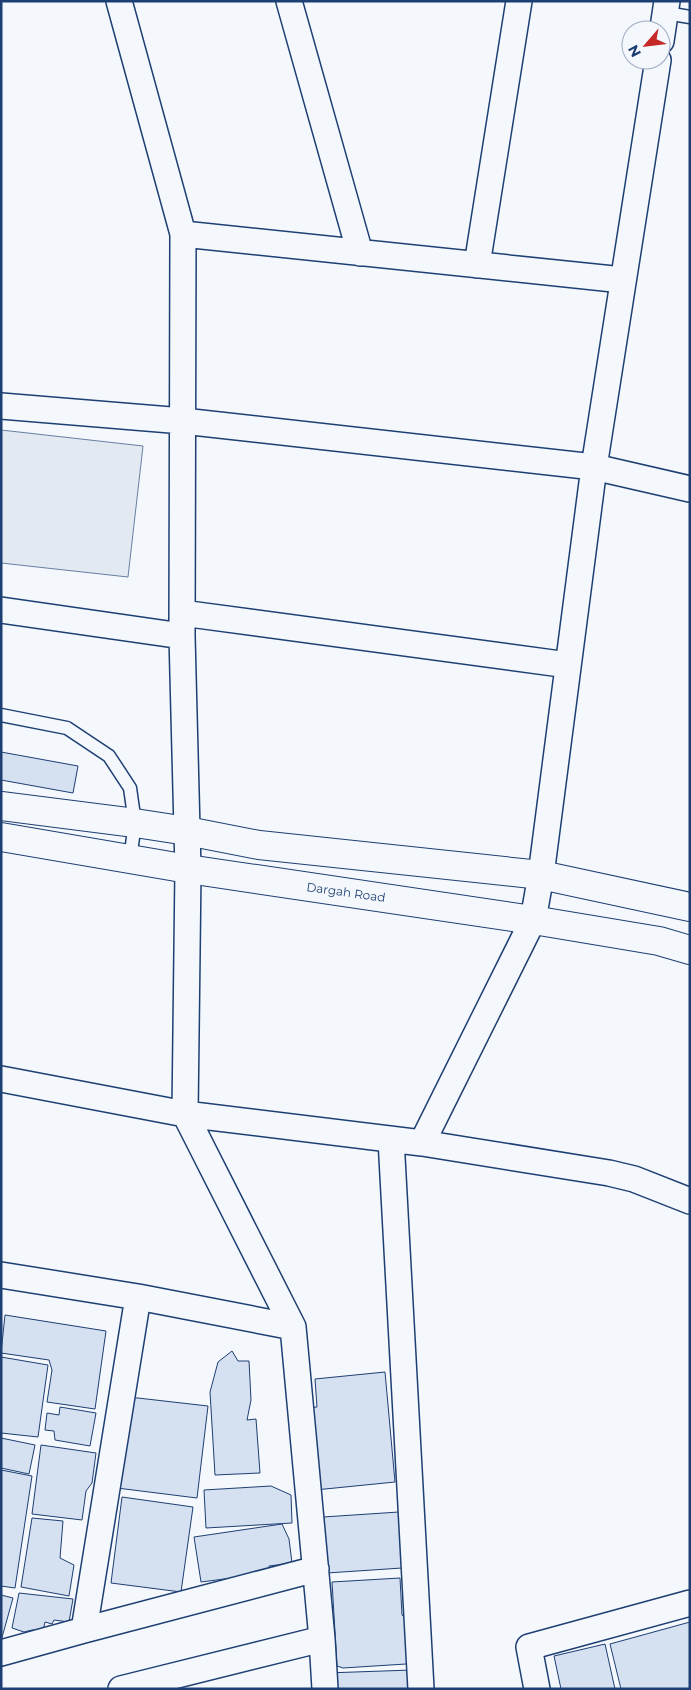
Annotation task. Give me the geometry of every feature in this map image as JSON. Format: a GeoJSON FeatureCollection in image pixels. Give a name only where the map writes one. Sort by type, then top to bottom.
{"type":"FeatureCollection","features":[{"type":"Feature","properties":{"kind":"main road"},"geometry":{"type":"LineString","coordinates":[[1,806],[135,823],[259,845],[541,875],[690,907]]}},
{"type":"Feature","properties":{"kind":"main road","name":"Dargah Road"},"geometry":{"type":"LineString","coordinates":[[1,837],[188,869],[533,920],[659,941],[690,950]]}},
{"type":"Feature","properties":{"kind":"street"},"geometry":{"type":"LineString","coordinates":[[119,1],[183,234],[182,625],[188,869],[185,1114],[293,1327],[316,1568],[325,1689]]}},
{"type":"Feature","properties":{"kind":"street"},"geometry":{"type":"LineString","coordinates":[[289,1],[360,253]]}},
{"type":"Feature","properties":{"kind":"street"},"geometry":{"type":"LineString","coordinates":[[477,265],[519,1]]}},
{"type":"Feature","properties":{"kind":"street"},"geometry":{"type":"LineString","coordinates":[[664,20],[666,7]]}},
{"type":"Feature","properties":{"kind":"street"},"geometry":{"type":"LineString","coordinates":[[422,1143],[533,920],[541,875],[594,467],[656,70]]}},
{"type":"Feature","properties":{"kind":"street"},"geometry":{"type":"LineString","coordinates":[[183,234],[623,280]]}},
{"type":"Feature","properties":{"kind":"street"},"geometry":{"type":"LineString","coordinates":[[1,406],[183,422],[594,467],[690,489]]}},
{"type":"Feature","properties":{"kind":"street"},"geometry":{"type":"LineString","coordinates":[[1,610],[182,625],[568,665]]}},
{"type":"Feature","properties":{"kind":"street"},"geometry":{"type":"LineString","coordinates":[[1,1079],[185,1114],[422,1143],[609,1173],[634,1179],[690,1201]]}},
{"type":"Feature","properties":{"kind":"street"},"geometry":{"type":"LineString","coordinates":[[391,1139],[421,1689]]}},
{"type":"Feature","properties":{"kind":"street"},"geometry":{"type":"LineString","coordinates":[[1,1275],[138,1297],[293,1327]]}},
{"type":"Feature","properties":{"kind":"street"},"geometry":{"type":"LineString","coordinates":[[84,1630],[138,1297]]}},
{"type":"Feature","properties":{"kind":"street"},"geometry":{"type":"LineString","coordinates":[[1,1653],[316,1568]]}},
{"type":"Feature","properties":{"kind":"street"},"geometry":{"type":"LineString","coordinates":[[537,1689],[529,1647],[690,1603]]}},
{"type":"Feature","properties":{"kind":"street"},"geometry":{"type":"LineString","coordinates":[[121,1689],[322,1639]]}},
{"type":"Feature","properties":{"kind":"lane"},"geometry":{"type":"LineString","coordinates":[[666,7],[690,17]]}},
{"type":"Feature","properties":{"kind":"lane"},"geometry":{"type":"LineString","coordinates":[[1,715],[67,728],[110,756],[130,788],[135,823],[130,859]]}},
{"type":"Feature","properties":{"kind":"shaded area"},"geometry":{"type":"Polygon","coordinates":[[[1,430],[143,446],[128,577],[1,563],[1,430]]]}},
{"type":"Feature","properties":{"kind":"building"},"geometry":{"type":"Polygon","coordinates":[[[1,752],[78,766],[73,793],[1,780],[1,752]]]}},
{"type":"Feature","properties":{"kind":"building"},"geometry":{"type":"Polygon","coordinates":[[[5,1315],[106,1331],[95,1409],[47,1402],[52,1370],[49,1360],[1,1353],[5,1315]]]}},
{"type":"Feature","properties":{"kind":"building"},"geometry":{"type":"Polygon","coordinates":[[[232,1351],[238,1361],[249,1361],[251,1400],[247,1420],[256,1419],[260,1473],[215,1475],[210,1392],[218,1362],[232,1351]]]}},
{"type":"Feature","properties":{"kind":"building"},"geometry":{"type":"Polygon","coordinates":[[[1,1357],[48,1365],[38,1437],[1,1433],[1,1357]]]}},
{"type":"Feature","properties":{"kind":"building"},"geometry":{"type":"Polygon","coordinates":[[[385,1372],[395,1482],[315,1490],[306,1408],[317,1407],[315,1379],[385,1372]]]}},
{"type":"Feature","properties":{"kind":"building"},"geometry":{"type":"Polygon","coordinates":[[[129,1397],[208,1406],[197,1498],[117,1488],[129,1397]]]}},
{"type":"Feature","properties":{"kind":"building"},"geometry":{"type":"Polygon","coordinates":[[[60,1407],[96,1413],[90,1446],[55,1440],[54,1431],[45,1430],[47,1413],[59,1415],[60,1407]]]}},
{"type":"Feature","properties":{"kind":"building"},"geometry":{"type":"Polygon","coordinates":[[[1,1438],[35,1445],[29,1474],[1,1468],[1,1438]]]}},
{"type":"Feature","properties":{"kind":"building"},"geometry":{"type":"Polygon","coordinates":[[[41,1445],[96,1453],[92,1483],[86,1491],[82,1520],[32,1514],[41,1445]]]}},
{"type":"Feature","properties":{"kind":"building"},"geometry":{"type":"Polygon","coordinates":[[[1,1470],[32,1476],[15,1588],[1,1586],[1,1470]]]}},
{"type":"Feature","properties":{"kind":"building"},"geometry":{"type":"Polygon","coordinates":[[[271,1486],[291,1495],[292,1523],[206,1528],[204,1490],[271,1486]]]}},
{"type":"Feature","properties":{"kind":"building"},"geometry":{"type":"Polygon","coordinates":[[[122,1497],[193,1507],[181,1592],[111,1583],[122,1497]]]}},
{"type":"Feature","properties":{"kind":"building"},"geometry":{"type":"Polygon","coordinates":[[[399,1512],[402,1568],[327,1573],[323,1517],[399,1512]]]}},
{"type":"Feature","properties":{"kind":"building"},"geometry":{"type":"Polygon","coordinates":[[[32,1518],[63,1521],[60,1558],[74,1565],[69,1596],[21,1587],[32,1518]]]}},
{"type":"Feature","properties":{"kind":"building"},"geometry":{"type":"Polygon","coordinates":[[[282,1524],[289,1539],[292,1563],[269,1566],[270,1573],[201,1582],[194,1537],[282,1524]]]}},
{"type":"Feature","properties":{"kind":"building"},"geometry":{"type":"Polygon","coordinates":[[[400,1578],[402,1615],[409,1622],[411,1662],[406,1664],[343,1668],[337,1666],[332,1582],[400,1578]]]}},
{"type":"Feature","properties":{"kind":"building"},"geometry":{"type":"Polygon","coordinates":[[[19,1593],[73,1599],[69,1622],[54,1620],[52,1624],[45,1622],[43,1631],[32,1630],[24,1632],[12,1628],[19,1593]]]}},
{"type":"Feature","properties":{"kind":"building"},"geometry":{"type":"Polygon","coordinates":[[[1,1595],[13,1598],[1,1641],[1,1595]]]}},
{"type":"Feature","properties":{"kind":"building"},"geometry":{"type":"Polygon","coordinates":[[[690,1622],[690,1689],[621,1689],[610,1644],[690,1622]]]}},
{"type":"Feature","properties":{"kind":"building"},"geometry":{"type":"Polygon","coordinates":[[[605,1644],[615,1689],[561,1689],[554,1656],[605,1644]]]}},
{"type":"Feature","properties":{"kind":"building"},"geometry":{"type":"Polygon","coordinates":[[[412,1670],[413,1689],[329,1689],[326,1673],[412,1670]]]}}]}
